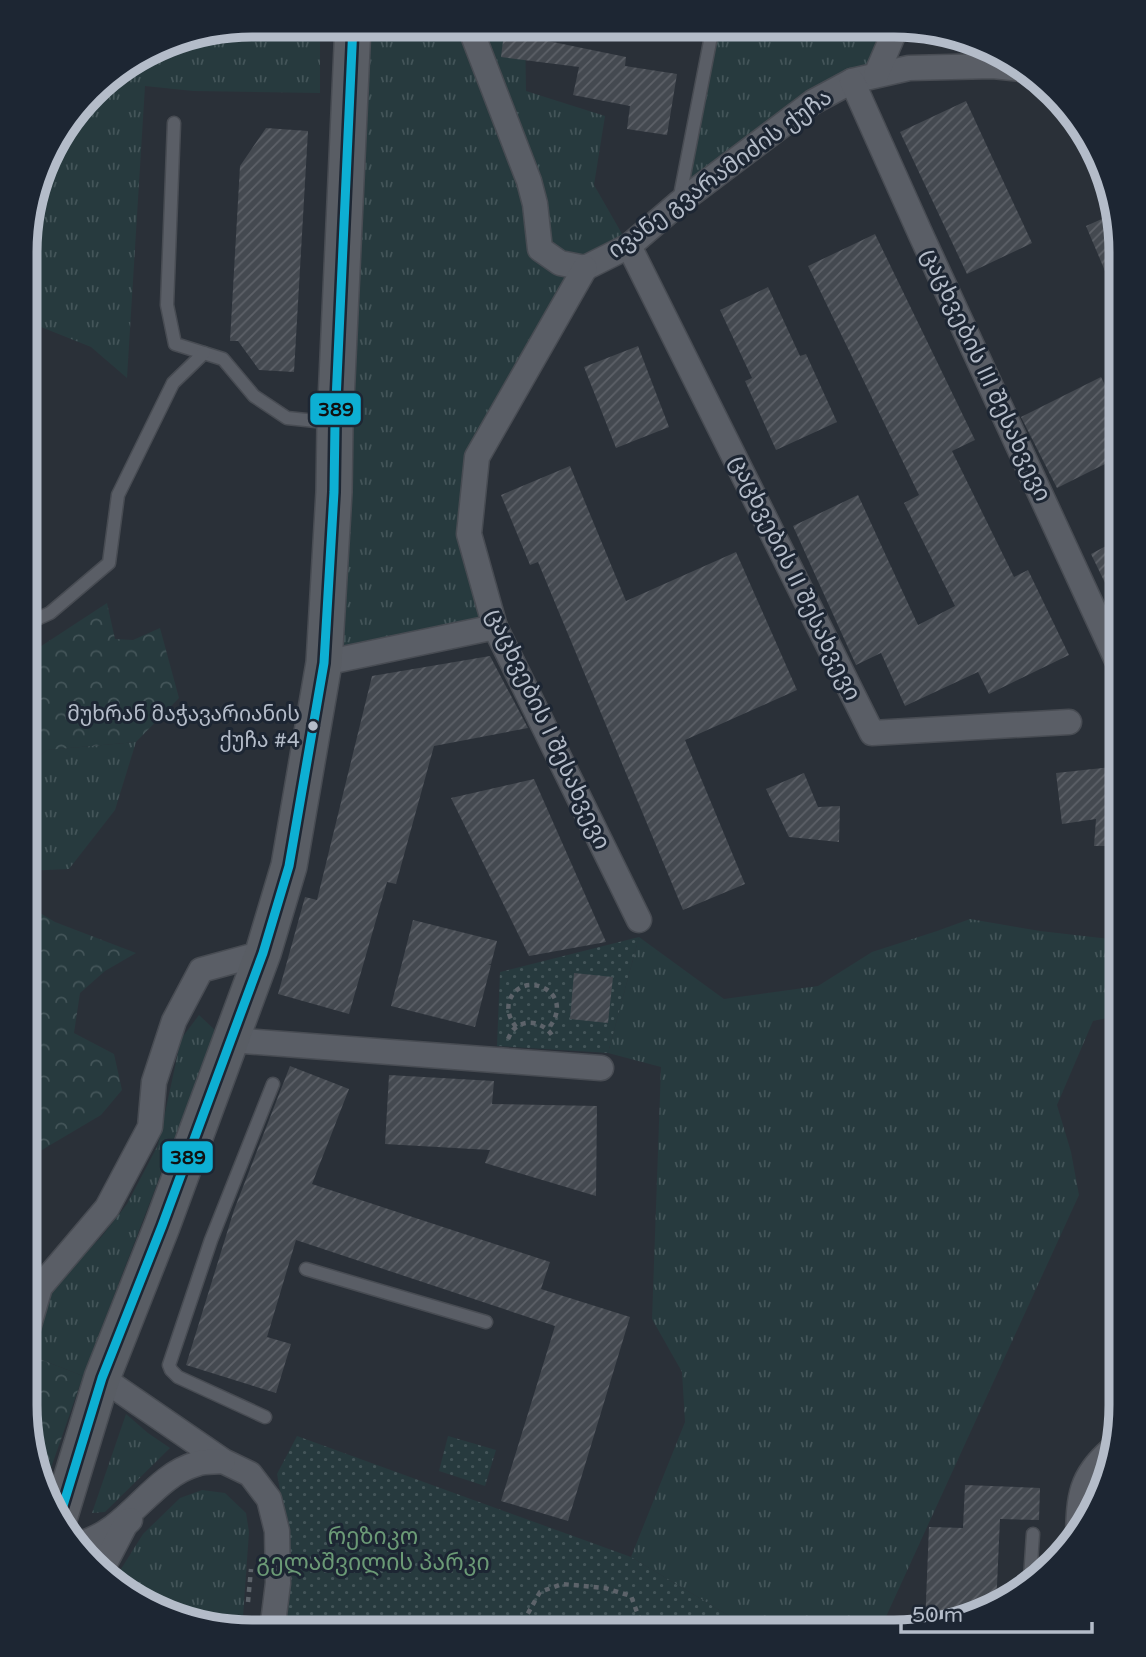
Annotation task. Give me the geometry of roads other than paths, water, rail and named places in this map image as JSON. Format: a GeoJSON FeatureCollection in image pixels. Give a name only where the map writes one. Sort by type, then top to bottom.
{"type":"FeatureCollection","features":[{"type":"Feature","properties":{"kind":"main road"},"geometry":{"type":"LineString","coordinates":[[63,1507],[102,1378],[162,1226],[263,953],[289,866],[324,663],[334,492],[352,37]]}},
{"type":"Feature","properties":{"kind":"street","name":"ივანე გვარამიძის ქუჩა"},"geometry":{"type":"LineString","coordinates":[[474,37],[529,181],[535,204],[540,249],[560,263],[585,268],[629,246],[679,203],[813,102],[864,78],[909,68],[1006,67]]}},
{"type":"Feature","properties":{"kind":"street"},"geometry":{"type":"LineString","coordinates":[[864,78],[890,37]]}},
{"type":"Feature","properties":{"kind":"street","name":"ცაცხვების III შესახვევი"},"geometry":{"type":"LineString","coordinates":[[864,78],[921,235],[1109,643]]}},
{"type":"Feature","properties":{"kind":"street","name":"ცაცხვების II შესახვევი"},"geometry":{"type":"LineString","coordinates":[[629,246],[872,733],[1069,722]]}},
{"type":"Feature","properties":{"kind":"street","name":"ცაცხვების I შესახვევი"},"geometry":{"type":"LineString","coordinates":[[585,268],[477,457],[469,534],[495,627],[639,920]]}},
{"type":"Feature","properties":{"kind":"street"},"geometry":{"type":"LineString","coordinates":[[324,663],[495,627]]}},
{"type":"Feature","properties":{"kind":"street"},"geometry":{"type":"LineString","coordinates":[[37,1297],[40,1287],[107,1208],[150,1127],[154,1082],[174,1021],[201,970],[263,953]]}},
{"type":"Feature","properties":{"kind":"street"},"geometry":{"type":"LineString","coordinates":[[231,1040],[601,1068]]}},
{"type":"Feature","properties":{"kind":"street"},"geometry":{"type":"LineString","coordinates":[[102,1378],[223,1461],[250,1474],[269,1499],[277,1531],[278,1583],[273,1620]]}},
{"type":"Feature","properties":{"kind":"street"},"geometry":{"type":"LineString","coordinates":[[1079,1515],[1085,1481],[1102,1458]]}},
{"type":"Feature","properties":{"kind":"street"},"geometry":{"type":"LineString","coordinates":[[88,1544],[114,1528],[174,1474],[197,1464],[223,1461]]}},
{"type":"Feature","properties":{"kind":"street"},"geometry":{"type":"LineString","coordinates":[[105,1562],[125,1525],[153,1492]]}},
{"type":"Feature","properties":{"kind":"lane"},"geometry":{"type":"LineString","coordinates":[[679,203],[711,37]]}},
{"type":"Feature","properties":{"kind":"lane"},"geometry":{"type":"LineString","coordinates":[[174,123],[167,305],[175,344],[223,359],[254,396],[287,418],[335,423]]}},
{"type":"Feature","properties":{"kind":"lane"},"geometry":{"type":"LineString","coordinates":[[37,619],[50,613],[109,563],[118,495],[173,383],[204,353]]}},
{"type":"Feature","properties":{"kind":"lane"},"geometry":{"type":"LineString","coordinates":[[265,1417],[178,1377],[169,1365],[211,1240],[273,1084]]}},
{"type":"Feature","properties":{"kind":"lane"},"geometry":{"type":"LineString","coordinates":[[306,1269],[486,1322]]}},
{"type":"Feature","properties":{"kind":"lane"},"geometry":{"type":"LineString","coordinates":[[1030,1571],[1033,1534]]}},
{"type":"Feature","properties":{"kind":"place","name":"მუხრან მაჭავარიანის ქუჩა #4"},"geometry":{"type":"Point","coordinates":[313,726]}},
{"type":"Feature","properties":{"kind":"park label","name":"რეზიკო გელაშვილის პარკი"},"geometry":{"type":"Point","coordinates":[373,1550]}}]}
